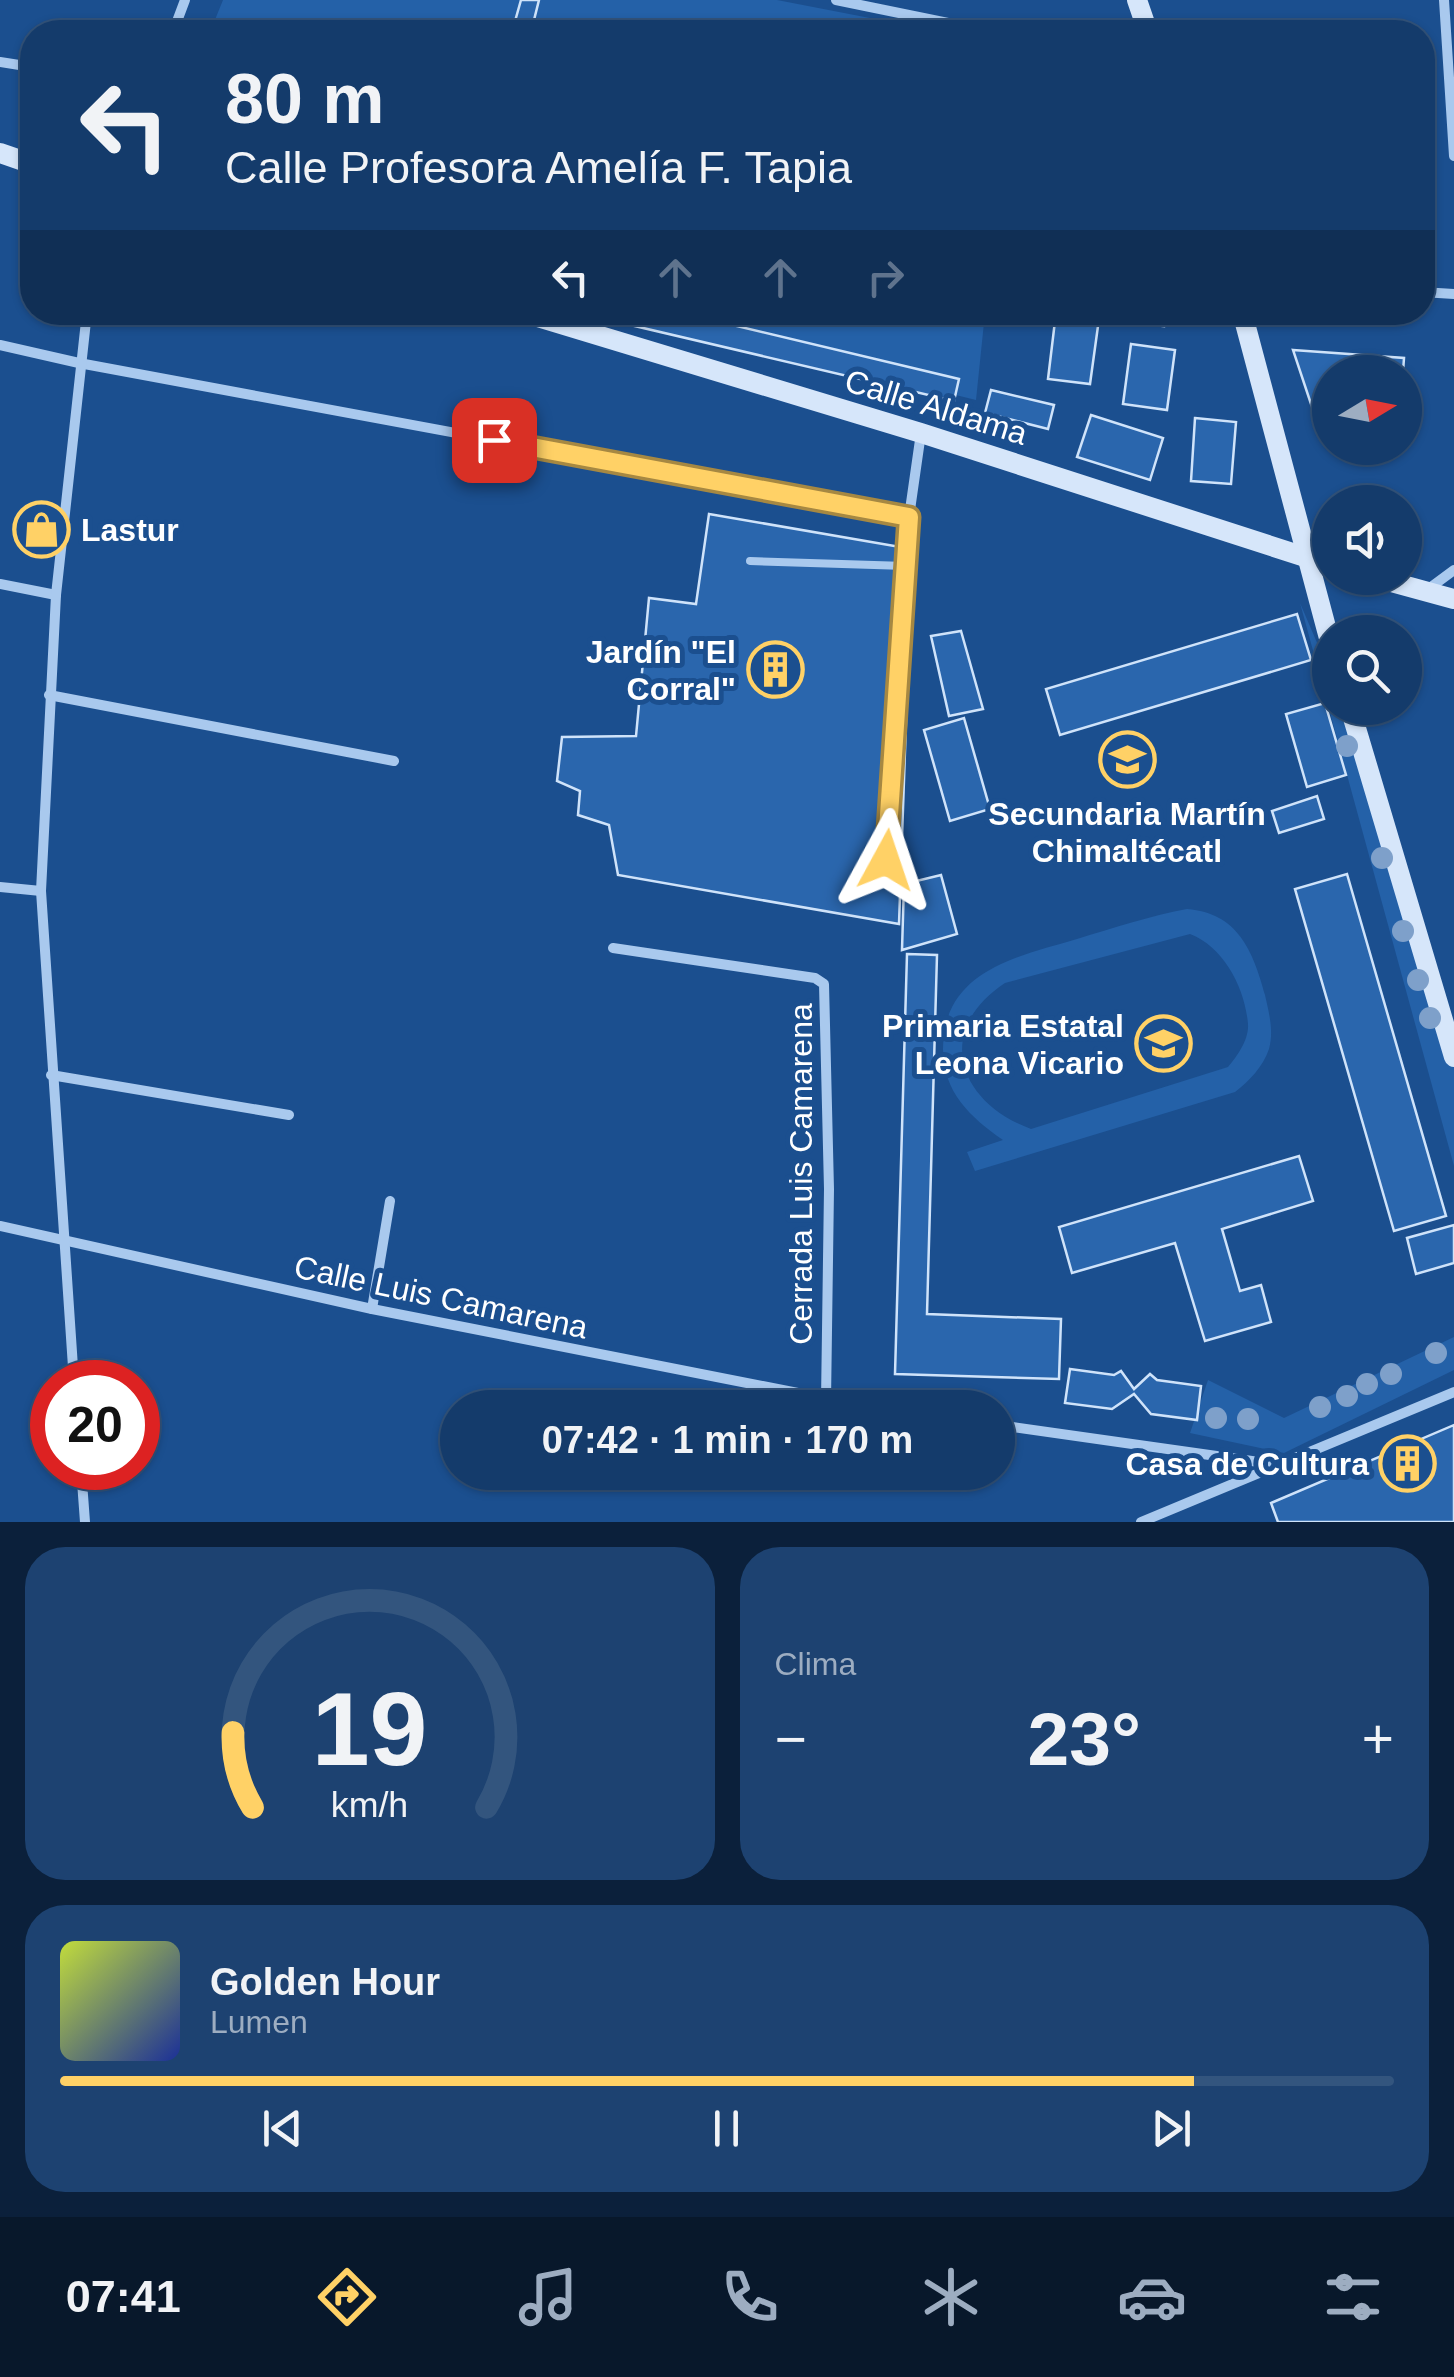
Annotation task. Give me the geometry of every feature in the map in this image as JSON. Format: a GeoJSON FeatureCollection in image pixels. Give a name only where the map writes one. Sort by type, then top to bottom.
{"type":"FeatureCollection","features":[{"type":"Feature","properties":{"kind":"main road","name":"Calle Aldama"},"geometry":{"type":"LineString","coordinates":[[565,325],[921,433],[1312,560]]}},
{"type":"Feature","properties":{"kind":"main road"},"geometry":{"type":"LineString","coordinates":[[1245,325],[1322,615]]}},
{"type":"Feature","properties":{"kind":"main road"},"geometry":{"type":"LineString","coordinates":[[1422,590],[1454,599]]}},
{"type":"Feature","properties":{"kind":"main road"},"geometry":{"type":"LineString","coordinates":[[1355,725],[1454,1057]]}},
{"type":"Feature","properties":{"kind":"street"},"geometry":{"type":"LineString","coordinates":[[836,0],[934,20]]}},
{"type":"Feature","properties":{"kind":"street"},"geometry":{"type":"LineString","coordinates":[[1444,0],[1454,156]]}},
{"type":"Feature","properties":{"kind":"street"},"geometry":{"type":"LineString","coordinates":[[72,1360],[50,1075],[41,891],[56,595],[85,325]]}},
{"type":"Feature","properties":{"kind":"street"},"geometry":{"type":"LineString","coordinates":[[0,344],[79,364],[909,517],[921,433]]}},
{"type":"Feature","properties":{"kind":"street"},"geometry":{"type":"LineString","coordinates":[[1426,591],[1454,570]]}},
{"type":"Feature","properties":{"kind":"street"},"geometry":{"type":"LineString","coordinates":[[0,584],[56,595]]}},
{"type":"Feature","properties":{"kind":"street"},"geometry":{"type":"LineString","coordinates":[[49,695],[394,761]]}},
{"type":"Feature","properties":{"kind":"street"},"geometry":{"type":"LineString","coordinates":[[0,886],[41,891]]}},
{"type":"Feature","properties":{"kind":"street","name":"Cerrada Luis Camarena"},"geometry":{"type":"LineString","coordinates":[[613,948],[815,978],[824,984],[829,1189],[826,1390]]}},
{"type":"Feature","properties":{"kind":"street"},"geometry":{"type":"LineString","coordinates":[[50,1075],[289,1115]]}},
{"type":"Feature","properties":{"kind":"street"},"geometry":{"type":"LineString","coordinates":[[372,1309],[390,1201]]}},
{"type":"Feature","properties":{"kind":"street","name":"Calle Luis Camarena"},"geometry":{"type":"LineString","coordinates":[[0,1226],[372,1309],[776,1390]]}},
{"type":"Feature","properties":{"kind":"street"},"geometry":{"type":"LineString","coordinates":[[1141,1522],[1454,1392]]}},
{"type":"Feature","properties":{"kind":"street"},"geometry":{"type":"LineString","coordinates":[[1015,1427],[1274,1464]]}},
{"type":"Feature","properties":{"kind":"street"},"geometry":{"type":"LineString","coordinates":[[82,1490],[85,1522]]}},
{"type":"Feature","properties":{"kind":"lane"},"geometry":{"type":"LineString","coordinates":[[886,860],[909,517]]}},
{"type":"Feature","properties":{"kind":"lane"},"geometry":{"type":"LineString","coordinates":[[750,561],[906,566]]}},
{"type":"Feature","properties":{"kind":"shaded area"},"geometry":{"type":"Polygon","coordinates":[[[223,0],[777,0],[880,20],[215,20],[223,0]]]}},
{"type":"Feature","properties":{"kind":"shaded area"},"geometry":{"type":"Polygon","coordinates":[[[672,325],[984,325],[976,400],[672,325]]]}},
{"type":"Feature","properties":{"kind":"shaded area"},"geometry":{"type":"Polygon","coordinates":[[[1300,603],[1312,631],[1312,647],[1300,603]]]}},
{"type":"Feature","properties":{"kind":"shaded area"},"geometry":{"type":"Polygon","coordinates":[[[1333,725],[1350,725],[1454,1063],[1454,1166],[1333,725]]]}},
{"type":"Feature","properties":{"kind":"shaded area"},"geometry":{"type":"Polygon","coordinates":[[[1187,909],[1205,912],[1231,926],[1248,950],[1265,995],[1270,1022],[1269,1049],[1259,1068],[1235,1092],[975,1171],[967,1152],[1003,1140],[961,1102],[948,1078],[943,1049],[946,1023],[955,1001],[987,971],[1008,961],[1187,909]],[[1190,934],[1005,983],[983,1002],[969,1022],[963,1043],[964,1064],[972,1083],[1006,1117],[1031,1129],[1228,1067],[1247,1036],[1246,1010],[1231,970],[1202,940],[1190,934]]]}},
{"type":"Feature","properties":{"kind":"shaded area"},"geometry":{"type":"Polygon","coordinates":[[[1454,1337],[1454,1370],[1284,1453],[1190,1433],[1208,1380],[1284,1418],[1454,1337]]]}},
{"type":"Feature","properties":{"kind":"building"},"geometry":{"type":"Polygon","coordinates":[[[521,0],[539,0],[534,20],[515,20],[521,0]]]}},
{"type":"Feature","properties":{"kind":"building"},"geometry":{"type":"Polygon","coordinates":[[[630,325],[733,325],[959,379],[954,401],[630,325]]]}},
{"type":"Feature","properties":{"kind":"building"},"geometry":{"type":"Polygon","coordinates":[[[1055,325],[1098,326],[1090,384],[1048,379],[1055,325]]]}},
{"type":"Feature","properties":{"kind":"building"},"geometry":{"type":"Polygon","coordinates":[[[1131,344],[1175,350],[1167,410],[1123,404],[1131,344]]]}},
{"type":"Feature","properties":{"kind":"building"},"geometry":{"type":"Polygon","coordinates":[[[1293,350],[1362,355],[1312,355],[1312,407],[1293,350]]]}},
{"type":"Feature","properties":{"kind":"building"},"geometry":{"type":"Polygon","coordinates":[[[991,390],[1054,405],[1048,429],[985,413],[991,390]]]}},
{"type":"Feature","properties":{"kind":"building"},"geometry":{"type":"Polygon","coordinates":[[[1091,415],[1163,438],[1150,480],[1077,457],[1091,415]]]}},
{"type":"Feature","properties":{"kind":"building"},"geometry":{"type":"Polygon","coordinates":[[[1195,418],[1236,422],[1231,484],[1191,481],[1195,418]]]}},
{"type":"Feature","properties":{"kind":"building","name":"Jardín \"El Corral\""},"geometry":{"type":"Polygon","coordinates":[[[709,514],[912,549],[899,924],[618,875],[609,825],[578,815],[580,791],[557,781],[562,737],[636,736],[649,598],[696,604],[709,514]]]}},
{"type":"Feature","properties":{"kind":"building"},"geometry":{"type":"Polygon","coordinates":[[[1297,614],[1311,660],[1060,735],[1046,689],[1297,614]]]}},
{"type":"Feature","properties":{"kind":"building"},"geometry":{"type":"Polygon","coordinates":[[[961,631],[983,709],[949,716],[931,636],[961,631]]]}},
{"type":"Feature","properties":{"kind":"building"},"geometry":{"type":"Polygon","coordinates":[[[1312,707],[1312,725],[1331,725],[1346,775],[1307,787],[1286,714],[1312,707]]]}},
{"type":"Feature","properties":{"kind":"building"},"geometry":{"type":"Polygon","coordinates":[[[964,718],[990,809],[950,821],[924,730],[964,718]]]}},
{"type":"Feature","properties":{"kind":"building"},"geometry":{"type":"Polygon","coordinates":[[[1317,796],[1324,819],[1279,833],[1272,811],[1317,796]]]}},
{"type":"Feature","properties":{"kind":"building"},"geometry":{"type":"Polygon","coordinates":[[[1347,874],[1446,1216],[1394,1231],[1295,889],[1347,874]]]}},
{"type":"Feature","properties":{"kind":"building"},"geometry":{"type":"Polygon","coordinates":[[[941,875],[957,934],[902,950],[904,884],[941,875]]]}},
{"type":"Feature","properties":{"kind":"building"},"geometry":{"type":"Polygon","coordinates":[[[907,954],[937,955],[927,1314],[1061,1319],[1059,1379],[895,1374],[907,954]]]}},
{"type":"Feature","properties":{"kind":"building"},"geometry":{"type":"Polygon","coordinates":[[[1299,1156],[1313,1201],[1222,1229],[1240,1291],[1261,1285],[1271,1322],[1205,1341],[1175,1243],[1072,1273],[1059,1227],[1299,1156]]]}},
{"type":"Feature","properties":{"kind":"building"},"geometry":{"type":"Polygon","coordinates":[[[1454,1225],[1454,1263],[1416,1274],[1407,1238],[1454,1225]]]}},
{"type":"Feature","properties":{"kind":"building"},"geometry":{"type":"Polygon","coordinates":[[[1070,1369],[1114,1375],[1121,1371],[1134,1389],[1150,1374],[1157,1380],[1201,1386],[1197,1420],[1151,1414],[1134,1394],[1112,1409],[1065,1403],[1070,1369]]]}},
{"type":"Feature","properties":{"kind":"building","name":"Casa de Cultura"},"geometry":{"type":"Polygon","coordinates":[[[1454,1425],[1454,1522],[1278,1522],[1271,1503],[1454,1425]]]}},
{"type":"Feature","properties":{"kind":"place","name":"Lastur"},"geometry":{"type":"Point","coordinates":[42,530]}},
{"type":"Feature","properties":{"kind":"place","name":"Jardín \"El Corral\""},"geometry":{"type":"Point","coordinates":[775,670]}},
{"type":"Feature","properties":{"kind":"place","name":"Secundaria Martín Chimaltécatl"},"geometry":{"type":"Point","coordinates":[1127,760]}},
{"type":"Feature","properties":{"kind":"place","name":"Primaria Estatal Leona Vicario"},"geometry":{"type":"Point","coordinates":[1163,1044]}},
{"type":"Feature","properties":{"kind":"place","name":"Casa de Cultura"},"geometry":{"type":"Point","coordinates":[1408,1464]}},
{"type":"Feature","properties":{"kind":"route"},"geometry":{"type":"LineString","coordinates":[[494,440],[909,517],[886,860]]}}]}
